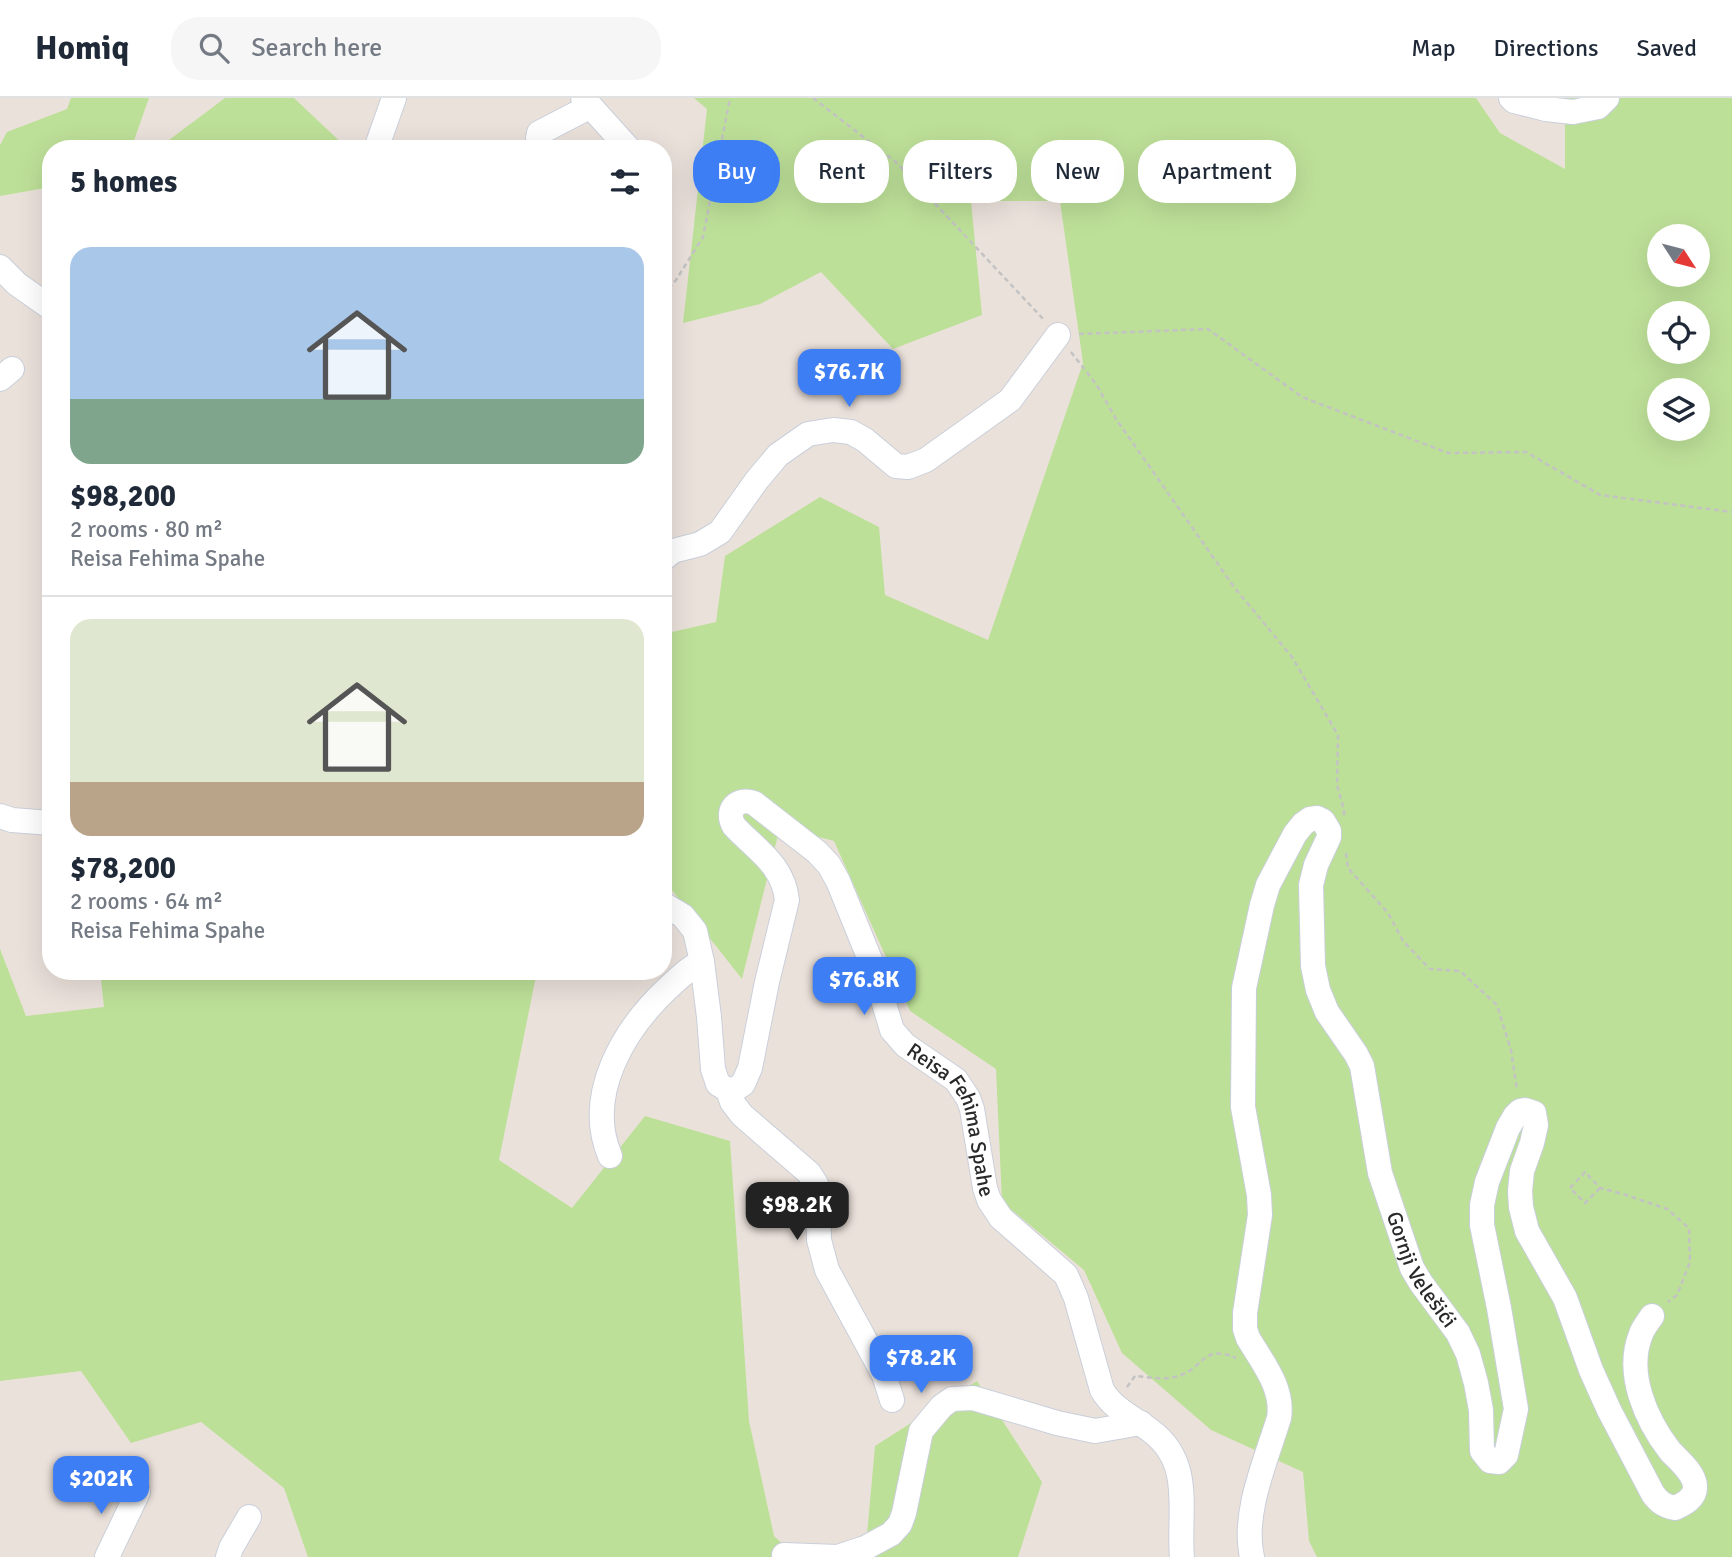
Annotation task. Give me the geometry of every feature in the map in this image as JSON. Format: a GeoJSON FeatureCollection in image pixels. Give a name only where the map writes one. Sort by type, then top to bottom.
{"type":"FeatureCollection","features":[{"type":"Feature","properties":{"kind":"street"},"geometry":{"type":"LineString","coordinates":[[379,140],[394,98]]}},
{"type":"Feature","properties":{"kind":"street"},"geometry":{"type":"LineString","coordinates":[[1511,98],[1546,109],[1573,111],[1602,103]]}},
{"type":"Feature","properties":{"kind":"street"},"geometry":{"type":"LineString","coordinates":[[539,140],[539,132],[586,102],[621,140]]}},
{"type":"Feature","properties":{"kind":"street"},"geometry":{"type":"LineString","coordinates":[[0,267],[17,284],[42,302]]}},
{"type":"Feature","properties":{"kind":"street"},"geometry":{"type":"LineString","coordinates":[[672,552],[700,544],[720,532],[778,455],[808,434],[833,430],[851,432],[896,466],[908,467],[926,460],[1010,400],[1058,335]]}},
{"type":"Feature","properties":{"kind":"street","name":"Reisa Fehima Spahe"},"geometry":{"type":"LineString","coordinates":[[728,1090],[734,1090],[743,1084],[750,1068],[767,982],[788,900],[786,886],[775,867],[730,820],[730,813],[735,806],[740,801],[747,801],[754,803],[817,852],[834,873],[873,967],[892,1030],[905,1045],[946,1072],[963,1089],[972,1109],[989,1200],[1010,1227],[1066,1275],[1076,1298],[1106,1397],[1156,1434],[1166,1445],[1178,1469],[1181,1482],[1182,1557]]}},
{"type":"Feature","properties":{"kind":"street"},"geometry":{"type":"LineString","coordinates":[[0,816],[12,820],[42,822]]}},
{"type":"Feature","properties":{"kind":"street"},"geometry":{"type":"LineString","coordinates":[[1252,1557],[1249,1530],[1251,1511],[1279,1418],[1280,1403],[1277,1389],[1248,1338],[1244,1321],[1260,1215],[1259,1195],[1243,1107],[1244,988],[1268,885],[1295,834],[1303,824],[1317,818],[1323,821],[1329,831],[1336,833]]}},
{"type":"Feature","properties":{"kind":"street","name":"Gornji Velešići"},"geometry":{"type":"LineString","coordinates":[[1336,833],[1316,866],[1311,886],[1313,966],[1318,990],[1327,1012],[1362,1066],[1380,1173],[1412,1268],[1458,1333],[1468,1354],[1481,1410],[1482,1451],[1494,1462],[1499,1462],[1506,1455],[1516,1409],[1482,1225],[1482,1205],[1487,1182],[1508,1128],[1520,1111]]}},
{"type":"Feature","properties":{"kind":"street"},"geometry":{"type":"LineString","coordinates":[[672,909],[683,916],[695,931],[702,962],[713,1069],[718,1084],[728,1090],[732,1102],[742,1115],[809,1173],[817,1184],[819,1240],[827,1270],[884,1375],[892,1400]]}},
{"type":"Feature","properties":{"kind":"street"},"geometry":{"type":"LineString","coordinates":[[610,1156],[605,1145],[602,1122],[603,1101],[608,1076],[620,1048],[656,1000],[692,967],[702,962]]}},
{"type":"Feature","properties":{"kind":"street"},"geometry":{"type":"LineString","coordinates":[[1520,1111],[1534,1113],[1536,1125],[1521,1171],[1521,1208],[1527,1231],[1565,1298],[1591,1370],[1653,1494],[1659,1502],[1675,1508],[1690,1499],[1695,1492],[1695,1484],[1651,1422],[1640,1394],[1636,1363],[1638,1346],[1641,1333],[1652,1316]]}},
{"type":"Feature","properties":{"kind":"street"},"geometry":{"type":"LineString","coordinates":[[784,1555],[838,1557],[865,1548],[891,1534],[900,1524],[904,1513],[921,1431],[942,1406],[952,1399],[973,1398],[1057,1423],[1095,1431],[1141,1423]]}},
{"type":"Feature","properties":{"kind":"street"},"geometry":{"type":"LineString","coordinates":[[107,1557],[138,1492]]}},
{"type":"Feature","properties":{"kind":"street"},"geometry":{"type":"LineString","coordinates":[[228,1557],[249,1517]]}},
{"type":"Feature","properties":{"kind":"path"},"geometry":{"type":"LineString","coordinates":[[672,285],[703,237],[730,98]]}},
{"type":"Feature","properties":{"kind":"path"},"geometry":{"type":"LineString","coordinates":[[813,98],[897,163],[1058,335],[1096,384],[1123,429],[1234,587],[1292,657],[1338,735],[1337,785],[1344,810],[1336,833],[1348,868],[1388,913],[1403,941],[1430,969],[1460,971],[1497,1005],[1511,1050],[1520,1111]]}},
{"type":"Feature","properties":{"kind":"path"},"geometry":{"type":"LineString","coordinates":[[1058,335],[1208,329],[1302,397],[1448,453],[1527,452],[1600,495],[1732,512]]}},
{"type":"Feature","properties":{"kind":"path"},"geometry":{"type":"LineString","coordinates":[[1600,1188],[1585,1203],[1570,1188],[1585,1172],[1600,1188],[1667,1209],[1689,1228],[1690,1262],[1677,1295],[1652,1316]]}},
{"type":"Feature","properties":{"kind":"path"},"geometry":{"type":"LineString","coordinates":[[1118,1408],[1135,1376],[1164,1379],[1182,1375],[1207,1355],[1225,1353],[1236,1358]]}},
{"type":"Feature","properties":{"kind":"green space"},"geometry":{"type":"Polygon","coordinates":[[[71,98],[149,98],[134,140],[42,140],[42,189],[0,196],[0,145],[7,132],[67,109],[71,98]]]}},
{"type":"Feature","properties":{"kind":"green space"},"geometry":{"type":"Polygon","coordinates":[[[225,98],[294,98],[338,140],[169,140],[225,98]]]}},
{"type":"Feature","properties":{"kind":"green space"},"geometry":{"type":"Polygon","coordinates":[[[694,98],[1476,98],[1500,133],[1565,169],[1565,98],[1732,98],[1732,1557],[1317,1557],[1309,1541],[1303,1472],[1211,1430],[1122,1353],[1084,1270],[1002,1202],[996,1069],[910,1011],[834,841],[780,827],[742,979],[672,890],[672,632],[716,622],[725,556],[820,497],[879,527],[885,595],[988,640],[1083,363],[1060,203],[1124,203],[1124,140],[1031,140],[1031,201],[1017,201],[1017,140],[903,140],[903,203],[971,203],[982,315],[893,349],[821,272],[760,304],[683,323],[696,203],[780,203],[780,140],[704,140],[707,109],[694,98]]]}},
{"type":"Feature","properties":{"kind":"green space"},"geometry":{"type":"Polygon","coordinates":[[[0,949],[26,1016],[104,1007],[101,980],[535,980],[499,1160],[572,1208],[645,1116],[730,1141],[749,1421],[774,1536],[797,1557],[308,1557],[284,1488],[201,1422],[131,1443],[81,1371],[0,1381],[0,949]]]}},
{"type":"Feature","properties":{"kind":"green space"},"geometry":{"type":"Polygon","coordinates":[[[977,1381],[1042,1482],[1018,1557],[865,1557],[875,1446],[977,1381]]]}}]}
